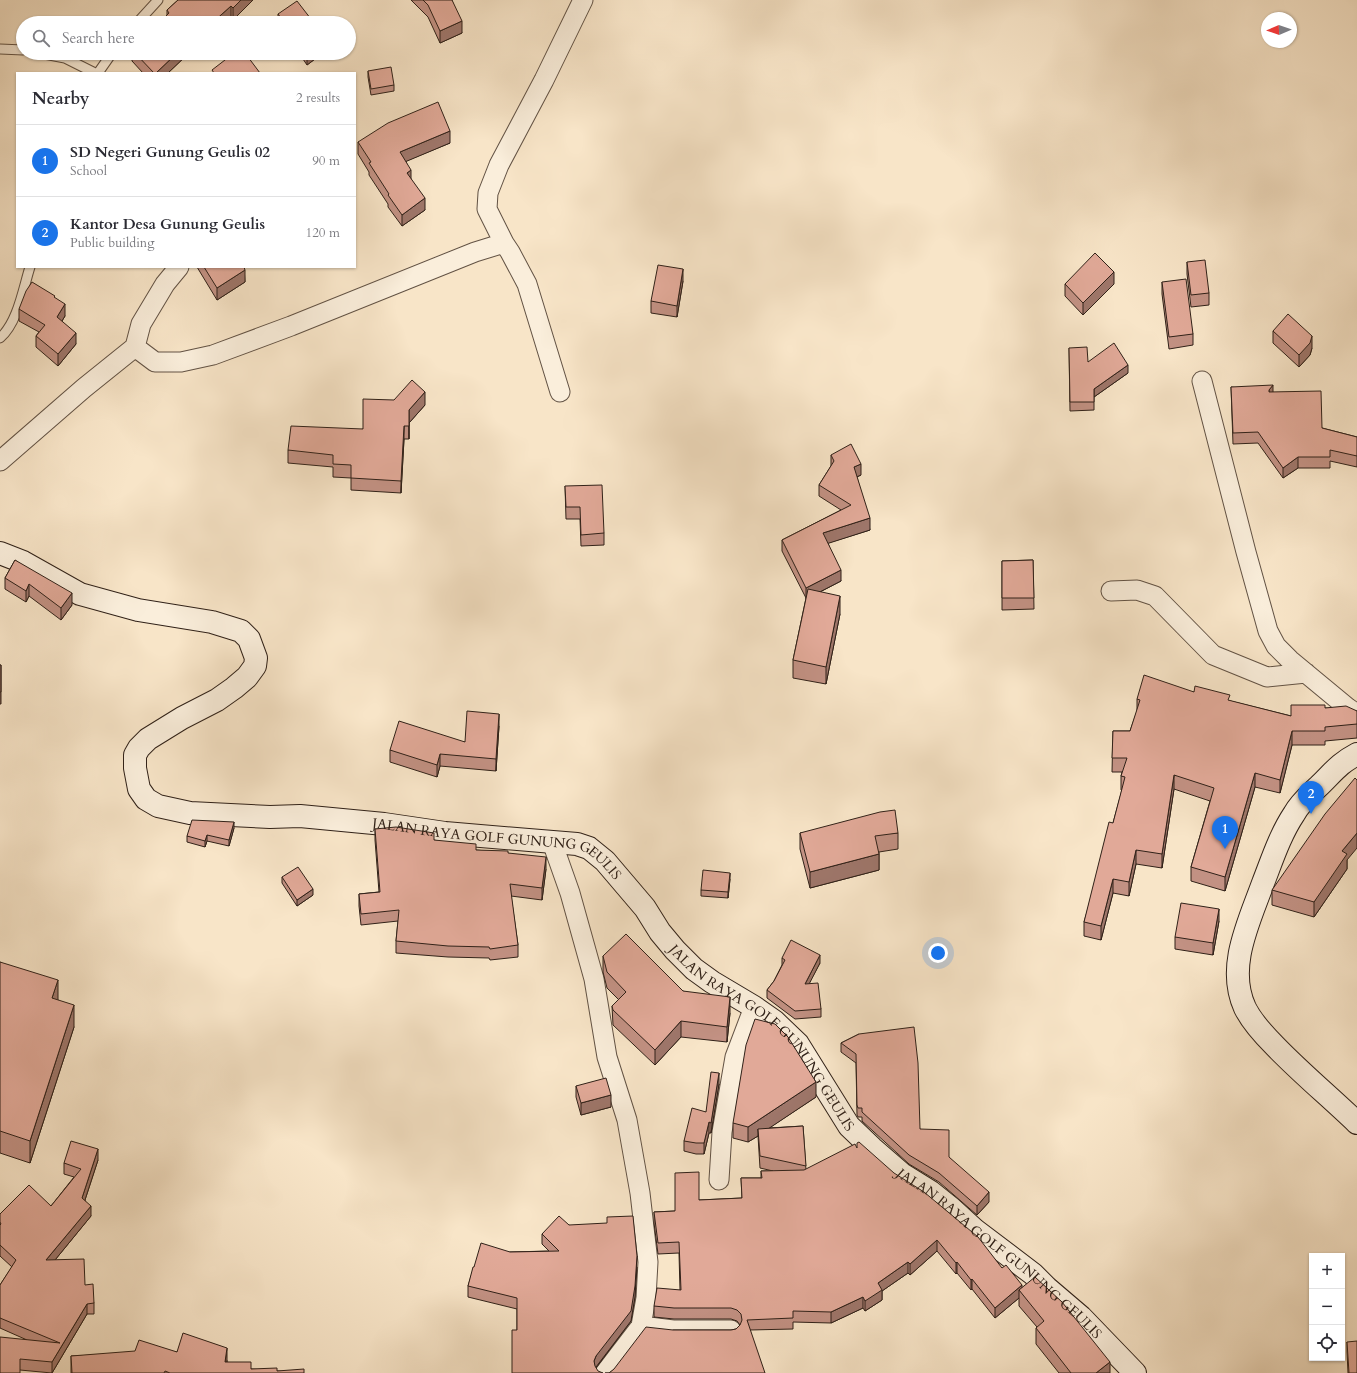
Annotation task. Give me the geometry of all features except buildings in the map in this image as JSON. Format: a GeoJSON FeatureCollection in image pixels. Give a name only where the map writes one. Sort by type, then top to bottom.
{"type":"FeatureCollection","features":[{"type":"Feature","properties":{"kind":"main road","name":"JALAN RAYA GOLF GUNUNG GEULIS"},"geometry":{"type":"LineString","coordinates":[[0,553],[23,562],[80,594],[138,610],[212,622],[241,631],[249,639],[256,658],[255,666],[247,677],[217,700],[182,718],[148,739],[139,748],[135,755],[134,768],[139,789],[146,799],[158,806],[190,812],[270,817],[300,816],[406,827],[445,833],[577,844],[595,852],[612,869],[645,908],[660,932],[684,960],[701,975],[774,1021],[798,1044],[850,1126],[872,1148],[902,1174],[931,1192],[975,1230],[1033,1274],[1081,1317],[1135,1373]]}},
{"type":"Feature","properties":{"kind":"main road"},"geometry":{"type":"LineString","coordinates":[[1357,754],[1338,766],[1303,801],[1293,814],[1275,852],[1243,937],[1239,955],[1238,981],[1240,996],[1246,1010],[1261,1032],[1287,1059],[1357,1122]]}},
{"type":"Feature","properties":{"kind":"street"},"geometry":{"type":"LineString","coordinates":[[560,392],[526,284],[487,209],[488,193],[499,165],[544,80],[583,0]]}},
{"type":"Feature","properties":{"kind":"street"},"geometry":{"type":"LineString","coordinates":[[135,347],[155,362],[181,362],[213,354],[291,326],[475,252],[504,243]]}},
{"type":"Feature","properties":{"kind":"street"},"geometry":{"type":"LineString","coordinates":[[0,461],[84,388],[135,347],[141,324],[165,284],[178,268]]}},
{"type":"Feature","properties":{"kind":"street"},"geometry":{"type":"LineString","coordinates":[[1202,380],[1268,631],[1276,646],[1290,660],[1357,714]]}},
{"type":"Feature","properties":{"kind":"street"},"geometry":{"type":"LineString","coordinates":[[1111,591],[1137,590],[1155,596],[1213,655],[1267,677],[1306,673]]}},
{"type":"Feature","properties":{"kind":"street"},"geometry":{"type":"LineString","coordinates":[[552,842],[570,893],[594,979],[607,1057],[627,1120],[638,1178],[648,1262],[646,1298],[641,1326],[605,1373]]}},
{"type":"Feature","properties":{"kind":"street"},"geometry":{"type":"LineString","coordinates":[[719,1180],[722,1132],[736,1056],[754,1007]]}},
{"type":"Feature","properties":{"kind":"street"},"geometry":{"type":"LineString","coordinates":[[641,1326],[673,1330],[730,1330]]}},
{"type":"Feature","properties":{"kind":"lane"},"geometry":{"type":"LineString","coordinates":[[143,16],[158,0]]}},
{"type":"Feature","properties":{"kind":"lane"},"geometry":{"type":"LineString","coordinates":[[0,49],[16,50]]}},
{"type":"Feature","properties":{"kind":"lane"},"geometry":{"type":"LineString","coordinates":[[69,60],[93,72]]}},
{"type":"Feature","properties":{"kind":"lane"},"geometry":{"type":"LineString","coordinates":[[99,72],[107,60]]}},
{"type":"Feature","properties":{"kind":"lane"},"geometry":{"type":"LineString","coordinates":[[0,338],[5,333],[17,311],[30,268]]}},
{"type":"Feature","properties":{"kind":"place","name":"Kantor Desa Gunung Geulis"},"geometry":{"type":"Point","coordinates":[1311,814]}},
{"type":"Feature","properties":{"kind":"place","name":"SD Negeri Gunung Geulis 02"},"geometry":{"type":"Point","coordinates":[1225,849]}}]}
